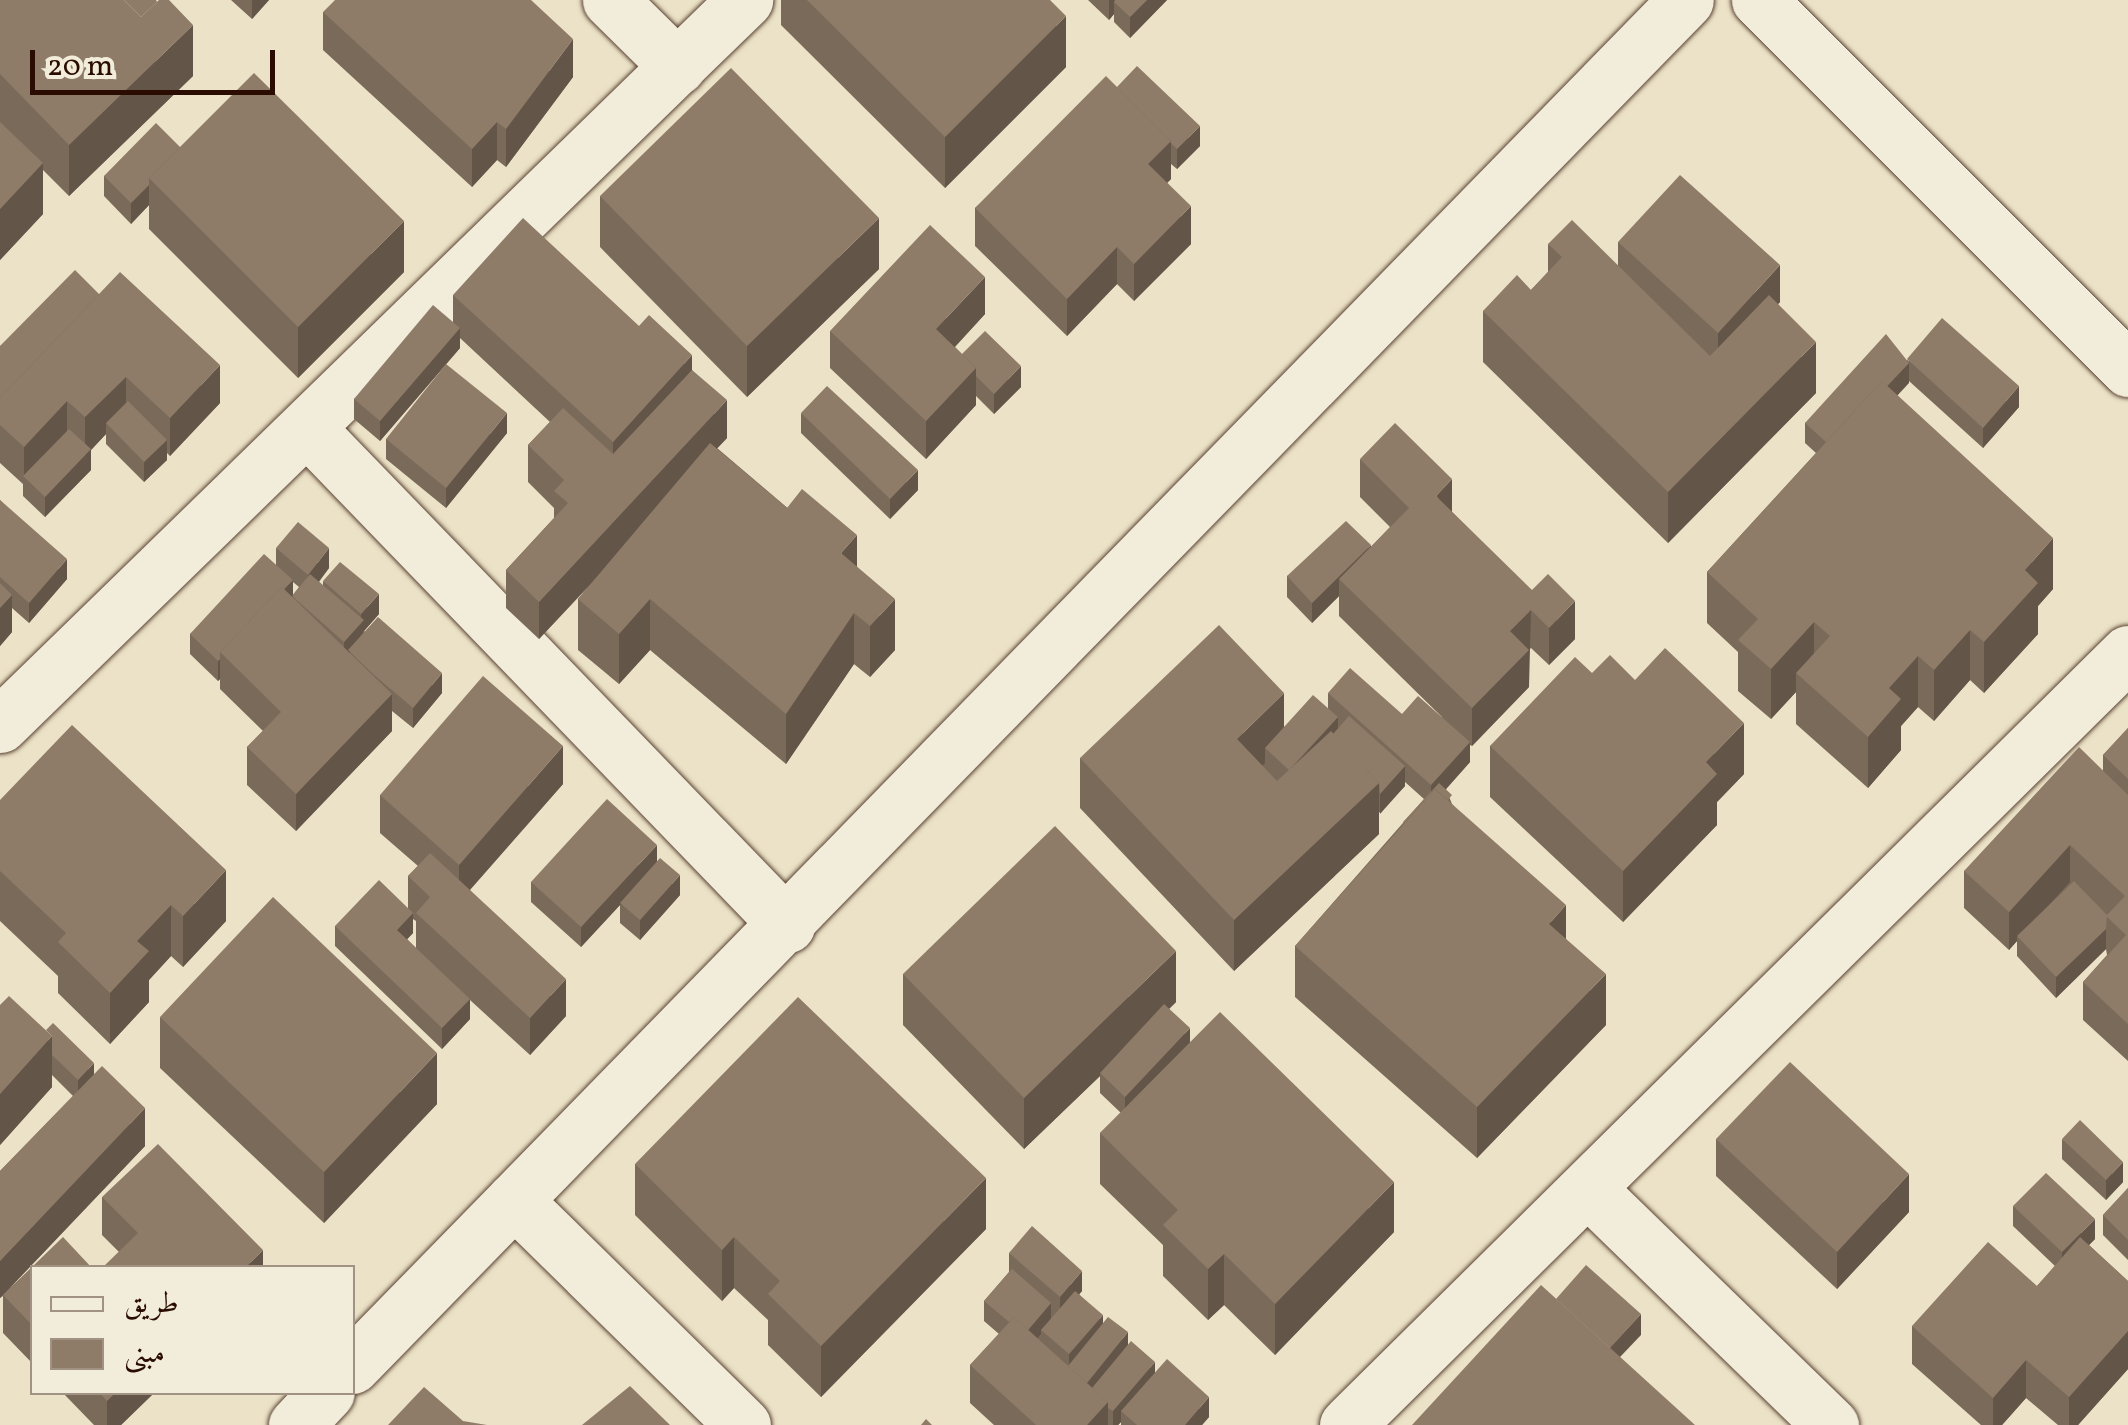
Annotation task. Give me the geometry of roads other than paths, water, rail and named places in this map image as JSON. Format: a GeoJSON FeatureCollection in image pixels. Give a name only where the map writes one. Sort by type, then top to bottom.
{"type":"FeatureCollection","features":[{"type":"Feature","properties":{"kind":"street"},"geometry":{"type":"LineString","coordinates":[[610,0],[678,67]]}},
{"type":"Feature","properties":{"kind":"street"},"geometry":{"type":"LineString","coordinates":[[0,725],[310,431],[745,0]]}},
{"type":"Feature","properties":{"kind":"street"},"geometry":{"type":"LineString","coordinates":[[355,1363],[787,926],[1686,0]]}},
{"type":"Feature","properties":{"kind":"street"},"geometry":{"type":"LineString","coordinates":[[1759,0],[2128,369]]}},
{"type":"Feature","properties":{"kind":"street"},"geometry":{"type":"LineString","coordinates":[[310,431],[787,926]]}},
{"type":"Feature","properties":{"kind":"street"},"geometry":{"type":"LineString","coordinates":[[1347,1425],[2128,653]]}},
{"type":"Feature","properties":{"kind":"street"},"geometry":{"type":"LineString","coordinates":[[1588,1190],[1831,1425]]}},
{"type":"Feature","properties":{"kind":"street"},"geometry":{"type":"LineString","coordinates":[[514,1200],[743,1425]]}},
{"type":"Feature","properties":{"kind":"street"},"geometry":{"type":"LineString","coordinates":[[296,1425],[324,1395]]}}]}
